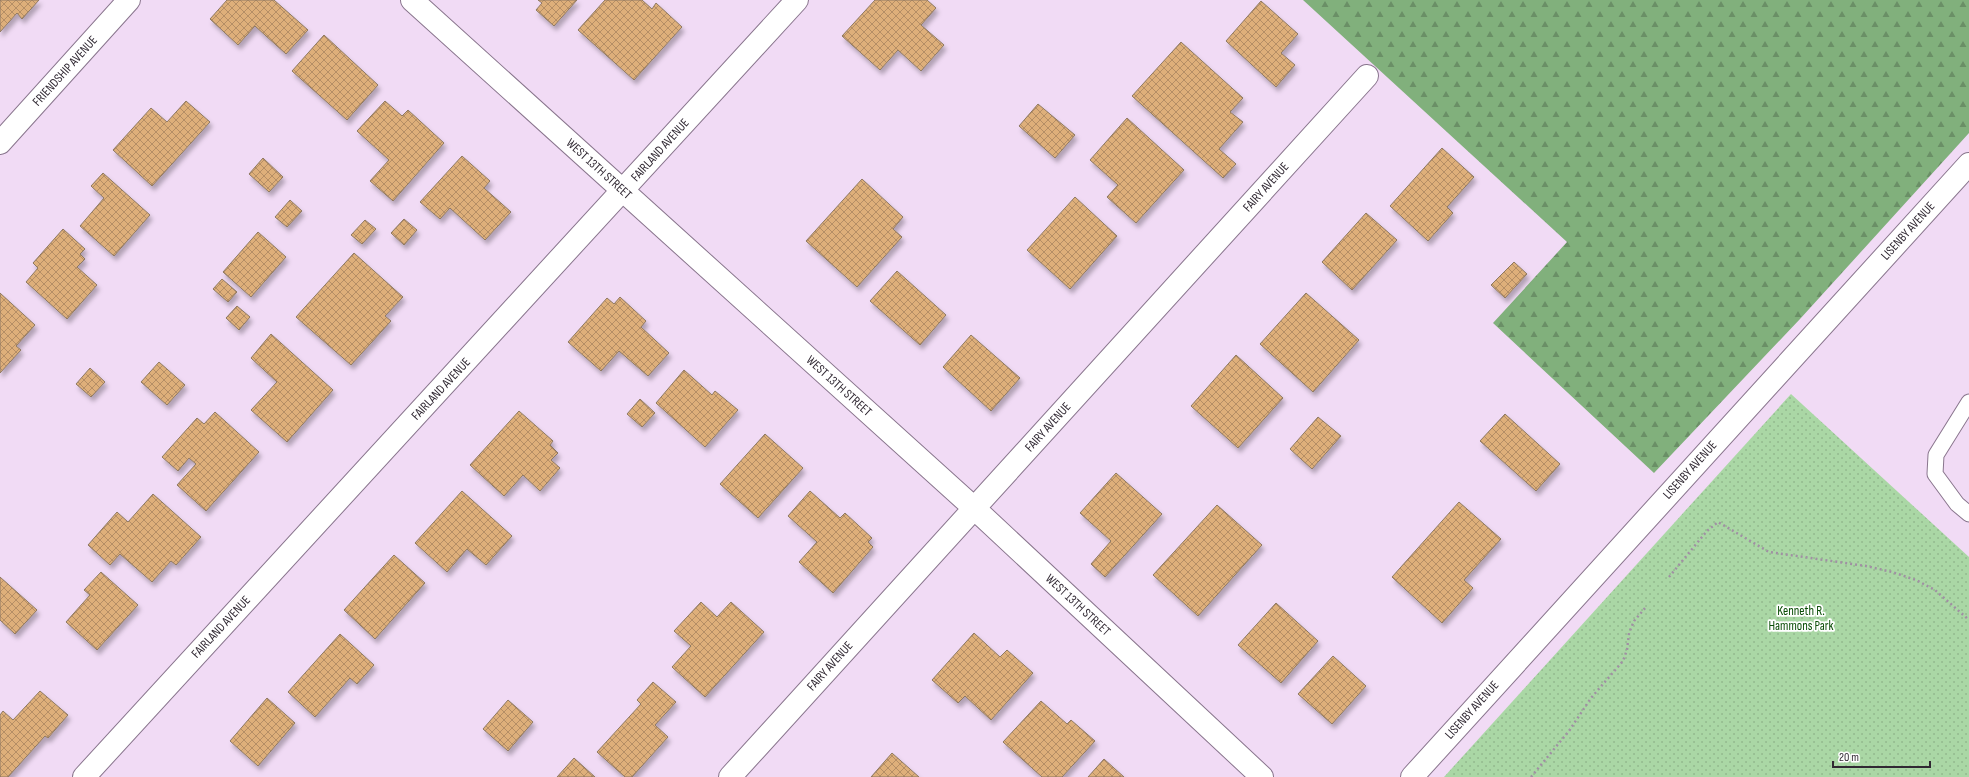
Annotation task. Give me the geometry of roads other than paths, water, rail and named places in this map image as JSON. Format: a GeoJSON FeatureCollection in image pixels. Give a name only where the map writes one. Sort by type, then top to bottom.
{"type":"FeatureCollection","features":[{"type":"Feature","properties":{"kind":"street","name":"FRIENDSHIP AVENUE"},"geometry":{"type":"LineString","coordinates":[[0,143],[129,0]]}},
{"type":"Feature","properties":{"kind":"street","name":"WEST 13TH STREET"},"geometry":{"type":"LineString","coordinates":[[412,0],[974,508],[1262,777]]}},
{"type":"Feature","properties":{"kind":"street","name":"FAIRLAND AVENUE"},"geometry":{"type":"LineString","coordinates":[[84,777],[797,0]]}},
{"type":"Feature","properties":{"kind":"street","name":"FAIRY AVENUE"},"geometry":{"type":"LineString","coordinates":[[730,777],[1367,76]]}},
{"type":"Feature","properties":{"kind":"street","name":"LISENBY AVENUE"},"geometry":{"type":"LineString","coordinates":[[1412,777],[1969,164]]}},
{"type":"Feature","properties":{"kind":"lane"},"geometry":{"type":"LineString","coordinates":[[1969,402],[1936,455],[1935,474],[1957,504],[1969,514]]}},
{"type":"Feature","properties":{"kind":"park label","name":"Kenneth R. Hammons Park"},"geometry":{"type":"Point","coordinates":[1801,618]}}]}
